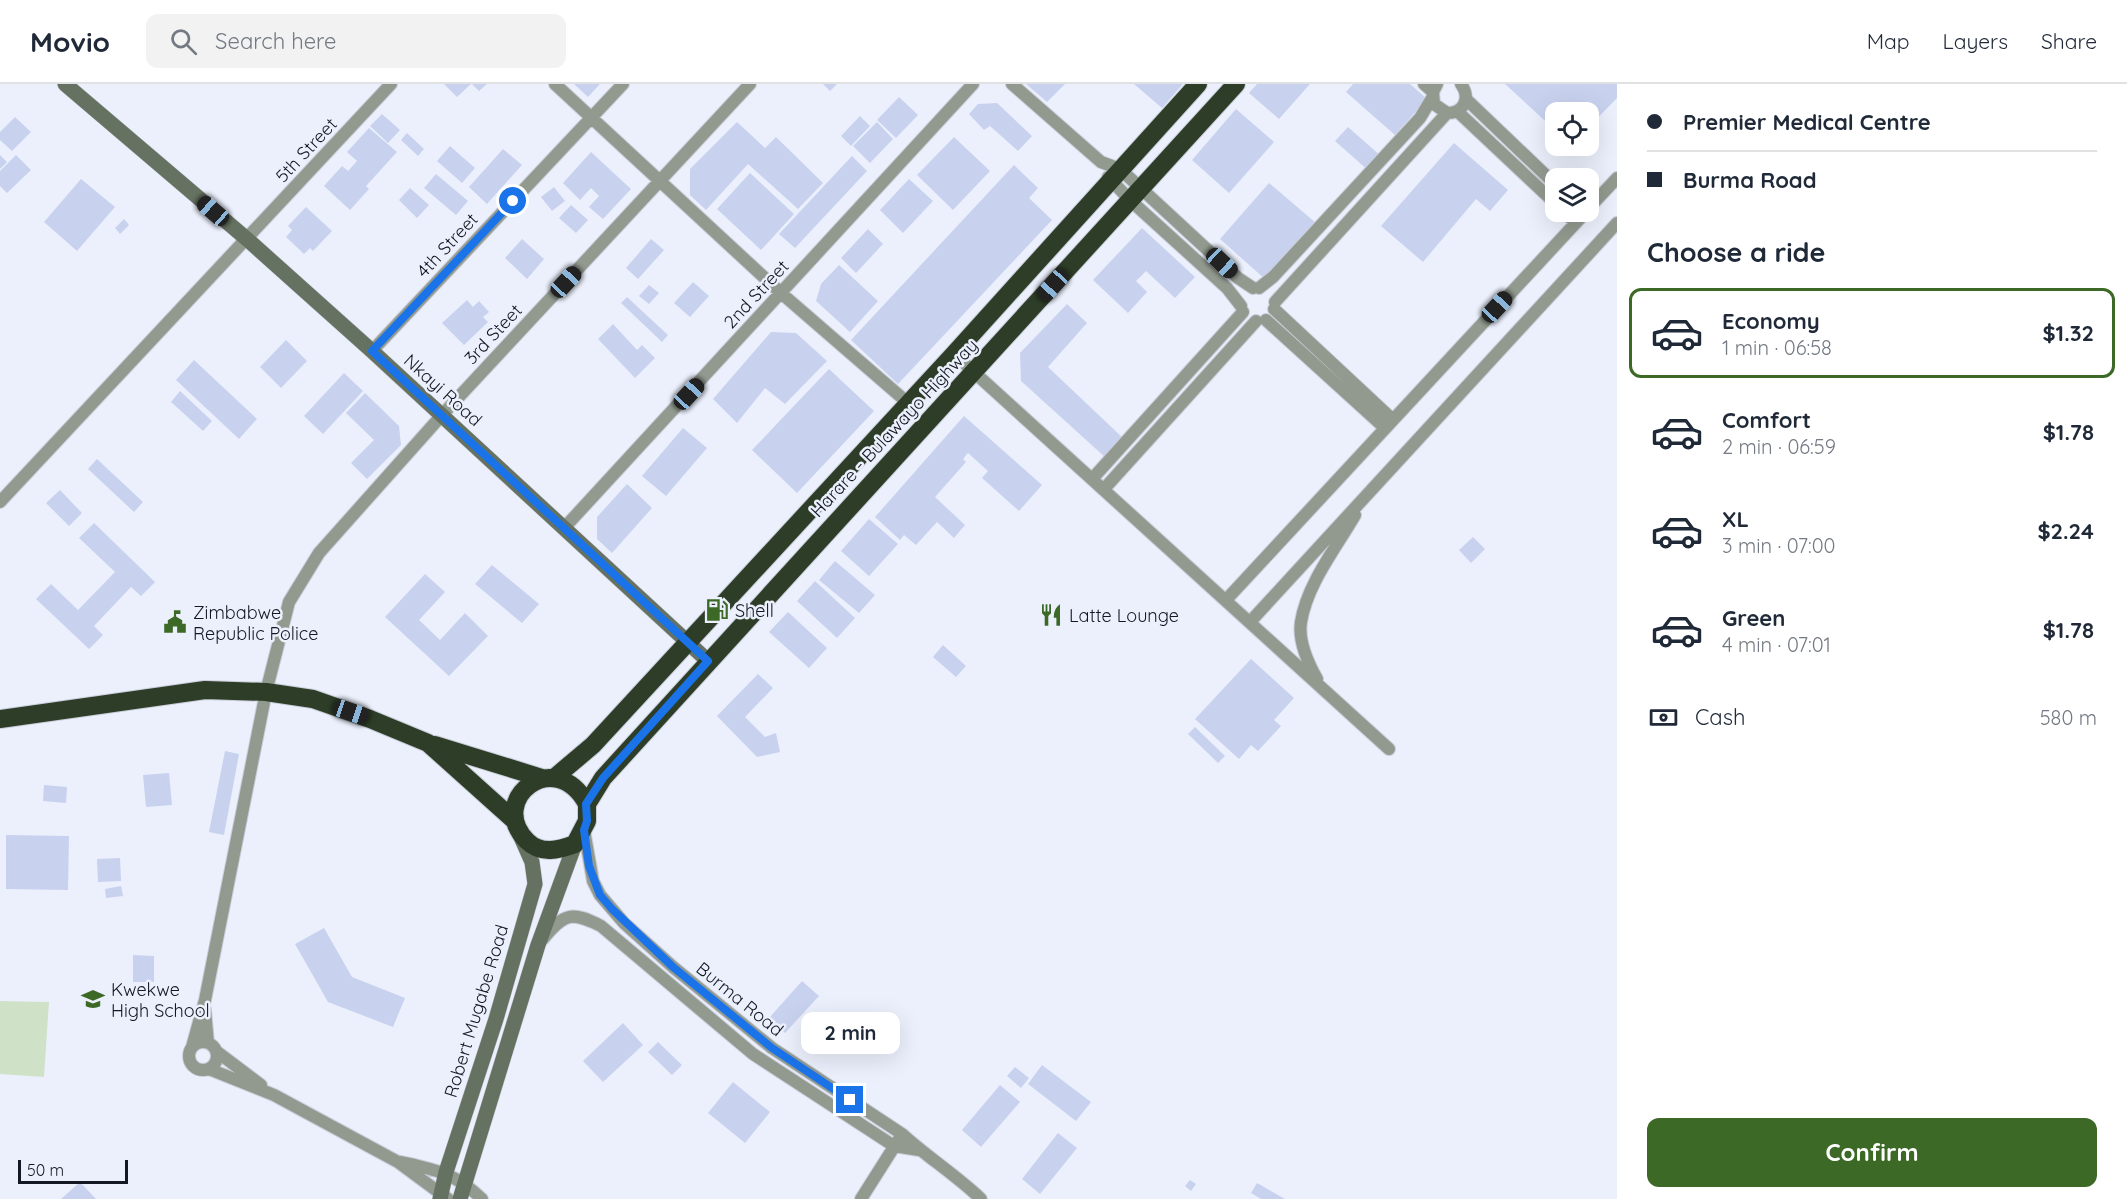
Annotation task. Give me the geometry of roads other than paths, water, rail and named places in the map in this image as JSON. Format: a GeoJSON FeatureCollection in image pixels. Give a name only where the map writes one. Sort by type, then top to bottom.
{"type":"FeatureCollection","features":[{"type":"Feature","properties":{"kind":"highway","name":"Harare - Bulawayo Highway"},"geometry":{"type":"LineString","coordinates":[[518,828],[515,807],[520,794],[530,784],[548,778],[593,745],[954,354],[1198,84]]}},
{"type":"Feature","properties":{"kind":"highway","name":"Harare - Bulawayo Highway"},"geometry":{"type":"LineString","coordinates":[[579,837],[587,821],[586,804],[603,778],[1236,84]]}},
{"type":"Feature","properties":{"kind":"highway"},"geometry":{"type":"LineString","coordinates":[[1048,248],[1069,267]]}},
{"type":"Feature","properties":{"kind":"highway"},"geometry":{"type":"LineString","coordinates":[[780,543],[800,561]]}},
{"type":"Feature","properties":{"kind":"highway"},"geometry":{"type":"LineString","coordinates":[[724,603],[744,622]]}},
{"type":"Feature","properties":{"kind":"highway"},"geometry":{"type":"LineString","coordinates":[[0,719],[205,690],[266,693],[313,699],[428,743],[574,786],[586,804]]}},
{"type":"Feature","properties":{"kind":"highway"},"geometry":{"type":"LineString","coordinates":[[428,743],[518,828],[531,845],[544,850],[559,850],[579,837]]}},
{"type":"Feature","properties":{"kind":"main road","name":"Nkayi Road"},"geometry":{"type":"LineString","coordinates":[[65,84],[248,240],[372,351],[708,661]]}},
{"type":"Feature","properties":{"kind":"main road","name":"Robert Mugabe Road"},"geometry":{"type":"LineString","coordinates":[[443,1198],[446,1172],[496,1019],[535,884],[532,862],[518,828]]}},
{"type":"Feature","properties":{"kind":"main road"},"geometry":{"type":"LineString","coordinates":[[460,1199],[538,945],[579,837]]}},
{"type":"Feature","properties":{"kind":"street","name":"5th Street"},"geometry":{"type":"LineString","coordinates":[[0,502],[248,240],[391,84]]}},
{"type":"Feature","properties":{"kind":"street"},"geometry":{"type":"LineString","coordinates":[[555,84],[781,293],[908,403]]}},
{"type":"Feature","properties":{"kind":"street","name":"4th Street"},"geometry":{"type":"LineString","coordinates":[[372,351],[623,84]]}},
{"type":"Feature","properties":{"kind":"street","name":"3rd Steet"},"geometry":{"type":"LineString","coordinates":[[205,1000],[266,693],[289,602],[304,575],[319,553],[442,415],[750,84]]}},
{"type":"Feature","properties":{"kind":"street","name":"2nd Street"},"geometry":{"type":"LineString","coordinates":[[565,527],[973,84]]}},
{"type":"Feature","properties":{"kind":"street"},"geometry":{"type":"LineString","coordinates":[[1012,84],[1115,174],[1227,288],[1242,309],[1261,320],[1389,424]]}},
{"type":"Feature","properties":{"kind":"street"},"geometry":{"type":"LineString","coordinates":[[1431,90],[1437,108],[1452,112],[1545,194]]}},
{"type":"Feature","properties":{"kind":"street"},"geometry":{"type":"LineString","coordinates":[[1093,478],[1242,309],[1244,295],[1273,277],[1420,118],[1431,90]]}},
{"type":"Feature","properties":{"kind":"street"},"geometry":{"type":"LineString","coordinates":[[1104,489],[1452,112],[1466,90],[1545,173]]}},
{"type":"Feature","properties":{"kind":"street"},"geometry":{"type":"LineString","coordinates":[[1599,197],[1617,178]]}},
{"type":"Feature","properties":{"kind":"street"},"geometry":{"type":"LineString","coordinates":[[1135,194],[1238,278],[1256,288],[1270,292],[1275,306],[1389,424]]}},
{"type":"Feature","properties":{"kind":"street"},"geometry":{"type":"LineString","coordinates":[[1226,600],[1576,223]]}},
{"type":"Feature","properties":{"kind":"street"},"geometry":{"type":"LineString","coordinates":[[1250,622],[1617,223]]}},
{"type":"Feature","properties":{"kind":"street"},"geometry":{"type":"LineString","coordinates":[[954,354],[1389,749]]}},
{"type":"Feature","properties":{"kind":"street"},"geometry":{"type":"LineString","coordinates":[[1323,688],[1309,664],[1300,624],[1306,603],[1323,568],[1370,491]]}},
{"type":"Feature","properties":{"kind":"street","name":"Burma Road"},"geometry":{"type":"LineString","coordinates":[[579,837],[600,895],[624,922],[765,1043],[902,1134],[920,1150],[954,1173],[981,1199]]}},
{"type":"Feature","properties":{"kind":"street"},"geometry":{"type":"LineString","coordinates":[[538,945],[552,927],[569,915],[576,915],[601,926],[753,1054],[894,1146],[920,1150]]}},
{"type":"Feature","properties":{"kind":"street"},"geometry":{"type":"LineString","coordinates":[[205,1000],[216,1061],[210,1069]]}},
{"type":"Feature","properties":{"kind":"street"},"geometry":{"type":"LineString","coordinates":[[205,1000],[189,1053],[191,1064],[199,1070],[210,1069],[274,1095],[398,1162],[443,1198]]}},
{"type":"Feature","properties":{"kind":"street"},"geometry":{"type":"LineString","coordinates":[[192,1047],[196,1044],[212,1047],[274,1095]]}},
{"type":"Feature","properties":{"kind":"street"},"geometry":{"type":"LineString","coordinates":[[861,1199],[902,1134]]}},
{"type":"Feature","properties":{"kind":"street"},"geometry":{"type":"LineString","coordinates":[[398,1162],[446,1172],[464,1182],[482,1199]]}},
{"type":"Feature","properties":{"kind":"place","name":"Shell"},"geometry":{"type":"Point","coordinates":[717,610]}},
{"type":"Feature","properties":{"kind":"place","name":"Latte Lounge"},"geometry":{"type":"Point","coordinates":[1051,615]}},
{"type":"Feature","properties":{"kind":"place","name":"Zimbabwe Republic Police"},"geometry":{"type":"Point","coordinates":[175,622]}},
{"type":"Feature","properties":{"kind":"place","name":"Kwekwe High School"},"geometry":{"type":"Point","coordinates":[93,999]}}]}
